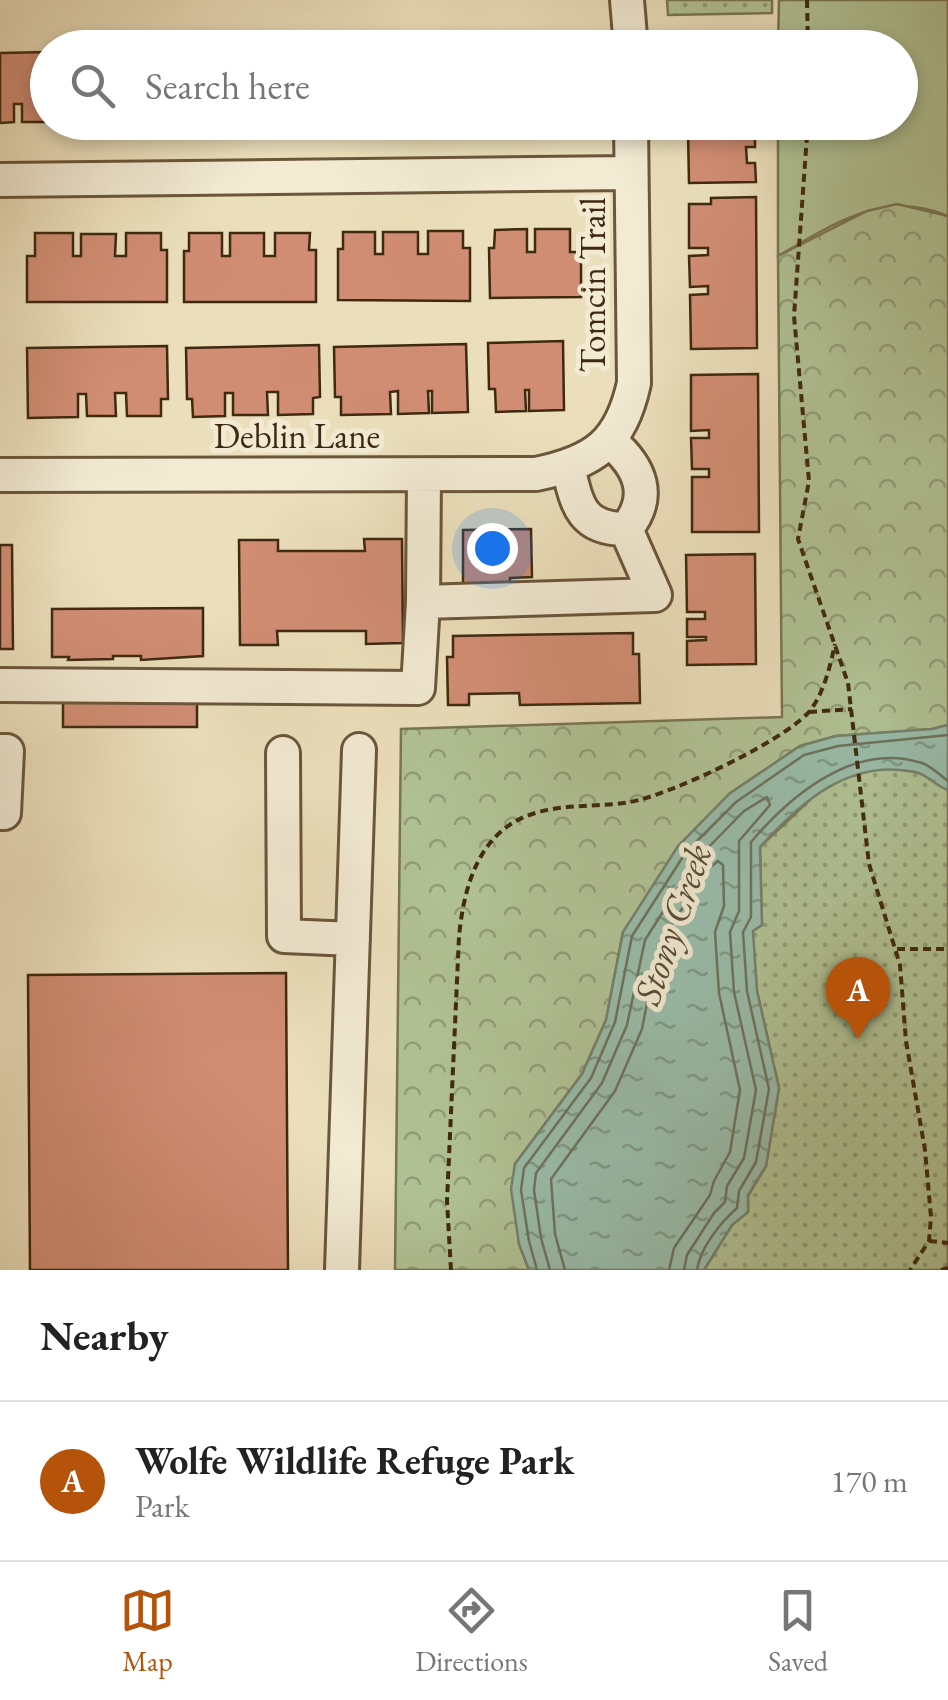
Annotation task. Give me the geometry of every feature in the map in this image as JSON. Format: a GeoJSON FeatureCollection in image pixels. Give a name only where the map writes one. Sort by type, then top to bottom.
{"type":"FeatureCollection","features":[{"type":"Feature","properties":{"kind":"street"},"geometry":{"type":"LineString","coordinates":[[627,0],[630,30]]}},
{"type":"Feature","properties":{"kind":"street","name":"Tomcin Trail"},"geometry":{"type":"LineString","coordinates":[[590,455],[624,419],[634,383],[631,140]]}},
{"type":"Feature","properties":{"kind":"street"},"geometry":{"type":"LineString","coordinates":[[0,180],[631,173]]}},
{"type":"Feature","properties":{"kind":"street"},"geometry":{"type":"LineString","coordinates":[[625,454],[638,476],[638,514],[626,528],[608,529],[591,522],[581,511],[590,455],[625,454]]}},
{"type":"Feature","properties":{"kind":"street","name":"Deblin Lane"},"geometry":{"type":"LineString","coordinates":[[0,475],[536,474],[590,455]]}},
{"type":"Feature","properties":{"kind":"street"},"geometry":{"type":"LineString","coordinates":[[0,686],[418,688],[424,474]]}},
{"type":"Feature","properties":{"kind":"street"},"geometry":{"type":"LineString","coordinates":[[422,602],[655,595],[626,528]]}},
{"type":"Feature","properties":{"kind":"street"},"geometry":{"type":"LineString","coordinates":[[342,1270],[359,750]]}},
{"type":"Feature","properties":{"kind":"street"},"geometry":{"type":"LineString","coordinates":[[0,751],[6,751],[4,813],[0,813]]}},
{"type":"Feature","properties":{"kind":"street"},"geometry":{"type":"LineString","coordinates":[[283,753],[284,936],[353,939]]}},
{"type":"Feature","properties":{"kind":"path"},"geometry":{"type":"LineString","coordinates":[[807,0],[808,30]]}},
{"type":"Feature","properties":{"kind":"path"},"geometry":{"type":"LineString","coordinates":[[807,140],[794,316],[809,481],[798,539],[811,584],[836,640],[854,718],[869,864],[897,948],[910,1076],[929,1182],[929,1240],[910,1270]]}},
{"type":"Feature","properties":{"kind":"path"},"geometry":{"type":"LineString","coordinates":[[809,712],[830,667],[836,640]]}},
{"type":"Feature","properties":{"kind":"path"},"geometry":{"type":"LineString","coordinates":[[451,1270],[447,1202],[459,937],[469,876],[482,854],[520,818],[542,811],[633,802],[670,792],[762,744],[809,712],[852,708]]}},
{"type":"Feature","properties":{"kind":"path"},"geometry":{"type":"LineString","coordinates":[[897,948],[948,950]]}},
{"type":"Feature","properties":{"kind":"path"},"geometry":{"type":"LineString","coordinates":[[929,1240],[948,1243]]}},
{"type":"Feature","properties":{"kind":"path"},"geometry":{"type":"LineString","coordinates":[[941,1270],[948,1268]]}},
{"type":"Feature","properties":{"kind":"green space"},"geometry":{"type":"Polygon","coordinates":[[[667,0],[772,0],[772,13],[668,15],[667,0]]]}},
{"type":"Feature","properties":{"kind":"green space"},"geometry":{"type":"Polygon","coordinates":[[[779,0],[948,0],[948,216],[902,206],[880,208],[839,222],[778,256],[778,140],[918,140],[918,30],[778,30],[779,0]]]}},
{"type":"Feature","properties":{"kind":"green space"},"geometry":{"type":"Polygon","coordinates":[[[897,204],[948,216],[948,725],[836,736],[800,746],[729,794],[623,932],[606,1020],[582,1074],[515,1164],[519,1244],[529,1270],[395,1270],[401,729],[782,717],[778,256],[867,211],[897,204]]]}},
{"type":"Feature","properties":{"kind":"green space"},"geometry":{"type":"Polygon","coordinates":[[[885,768],[920,772],[948,790],[948,1270],[704,1270],[732,1225],[748,1212],[748,1196],[766,1166],[779,1088],[757,991],[752,930],[762,925],[760,847],[815,795],[853,773],[885,768]]]}},
{"type":"Feature","properties":{"kind":"water","name":"Stony Creek"},"geometry":{"type":"Polygon","coordinates":[[[948,725],[948,790],[915,772],[869,771],[828,787],[792,814],[760,847],[762,925],[753,931],[757,991],[779,1088],[766,1166],[748,1195],[748,1212],[732,1225],[704,1270],[529,1270],[519,1244],[511,1189],[515,1164],[582,1074],[606,1020],[623,932],[678,846],[729,794],[800,746],[836,736],[948,725]]]}},
{"type":"Feature","properties":{"kind":"building"},"geometry":{"type":"Polygon","coordinates":[[[30,52],[30,122],[22,122],[22,104],[14,104],[14,122],[0,123],[0,53],[30,52]]]}},
{"type":"Feature","properties":{"kind":"building"},"geometry":{"type":"Polygon","coordinates":[[[688,140],[755,140],[755,147],[746,147],[747,163],[755,163],[756,182],[689,183],[688,140]]]}},
{"type":"Feature","properties":{"kind":"building"},"geometry":{"type":"Polygon","coordinates":[[[756,197],[757,348],[691,349],[690,295],[708,294],[708,286],[690,287],[689,256],[708,255],[708,248],[689,248],[689,204],[711,204],[711,198],[756,197]]]}},
{"type":"Feature","properties":{"kind":"building"},"geometry":{"type":"Polygon","coordinates":[[[527,229],[527,252],[535,252],[535,229],[570,229],[570,252],[581,252],[581,297],[490,298],[489,248],[494,248],[495,230],[527,229]]]}},
{"type":"Feature","properties":{"kind":"building"},"geometry":{"type":"Polygon","coordinates":[[[428,231],[463,231],[463,248],[470,248],[470,301],[338,300],[338,249],[343,249],[343,232],[375,232],[375,254],[383,254],[383,232],[418,232],[418,254],[428,254],[428,231]]]}},
{"type":"Feature","properties":{"kind":"building"},"geometry":{"type":"Polygon","coordinates":[[[35,233],[73,233],[73,256],[81,256],[81,234],[116,234],[115,256],[126,256],[126,233],[161,233],[161,250],[167,250],[167,302],[27,302],[27,256],[35,256],[35,233]]]}},
{"type":"Feature","properties":{"kind":"building"},"geometry":{"type":"Polygon","coordinates":[[[189,233],[222,233],[222,256],[230,256],[230,233],[264,233],[264,256],[275,256],[275,233],[310,233],[309,250],[316,250],[316,302],[184,302],[184,251],[189,251],[189,233]]]}},
{"type":"Feature","properties":{"kind":"building"},"geometry":{"type":"Polygon","coordinates":[[[563,341],[564,410],[529,411],[529,390],[525,390],[526,411],[496,412],[495,389],[489,389],[488,343],[563,341]]]}},
{"type":"Feature","properties":{"kind":"building"},"geometry":{"type":"Polygon","coordinates":[[[466,344],[468,412],[432,413],[432,391],[428,391],[429,413],[398,414],[398,391],[390,392],[391,414],[341,415],[341,397],[335,397],[334,347],[466,344]]]}},
{"type":"Feature","properties":{"kind":"building"},"geometry":{"type":"Polygon","coordinates":[[[319,345],[320,397],[313,398],[313,414],[278,415],[278,392],[267,392],[268,415],[233,415],[233,393],[225,393],[225,416],[193,417],[192,399],[187,399],[186,348],[319,345]]]}},
{"type":"Feature","properties":{"kind":"building"},"geometry":{"type":"Polygon","coordinates":[[[167,346],[168,399],[161,399],[161,416],[127,416],[126,393],[115,393],[116,416],[87,416],[86,394],[78,394],[78,417],[28,418],[27,348],[167,346]]]}},
{"type":"Feature","properties":{"kind":"building"},"geometry":{"type":"Polygon","coordinates":[[[758,374],[759,532],[692,532],[692,477],[709,477],[709,469],[692,469],[691,438],[709,438],[709,430],[691,431],[691,375],[758,374]]]}},
{"type":"Feature","properties":{"kind":"building"},"geometry":{"type":"Polygon","coordinates":[[[531,529],[532,577],[510,578],[510,584],[463,585],[463,530],[531,529]]]}},
{"type":"Feature","properties":{"kind":"building"},"geometry":{"type":"Polygon","coordinates":[[[364,539],[402,539],[403,643],[366,644],[366,631],[277,631],[278,645],[240,645],[239,540],[278,540],[278,551],[365,551],[364,539]]]}},
{"type":"Feature","properties":{"kind":"building"},"geometry":{"type":"Polygon","coordinates":[[[0,545],[12,545],[13,649],[0,649],[0,545]]]}},
{"type":"Feature","properties":{"kind":"building"},"geometry":{"type":"Polygon","coordinates":[[[755,554],[756,664],[687,665],[687,641],[706,637],[687,637],[687,619],[705,619],[705,612],[687,612],[686,555],[755,554]]]}},
{"type":"Feature","properties":{"kind":"building"},"geometry":{"type":"Polygon","coordinates":[[[203,608],[203,656],[141,660],[141,656],[68,660],[69,657],[52,657],[52,609],[203,608]]]}},
{"type":"Feature","properties":{"kind":"building"},"geometry":{"type":"Polygon","coordinates":[[[633,633],[633,654],[639,654],[640,703],[520,705],[519,693],[469,694],[469,705],[448,705],[447,657],[453,657],[453,636],[633,633]]]}},
{"type":"Feature","properties":{"kind":"building"},"geometry":{"type":"Polygon","coordinates":[[[63,699],[197,699],[197,727],[63,727],[63,699]]]}},
{"type":"Feature","properties":{"kind":"building"},"geometry":{"type":"Polygon","coordinates":[[[286,973],[288,1270],[30,1270],[28,975],[286,973]]]}},
{"type":"Feature","properties":{"kind":"place","name":"Wolfe Wildlife Refuge Park"},"geometry":{"type":"Point","coordinates":[858,1039]}}]}
